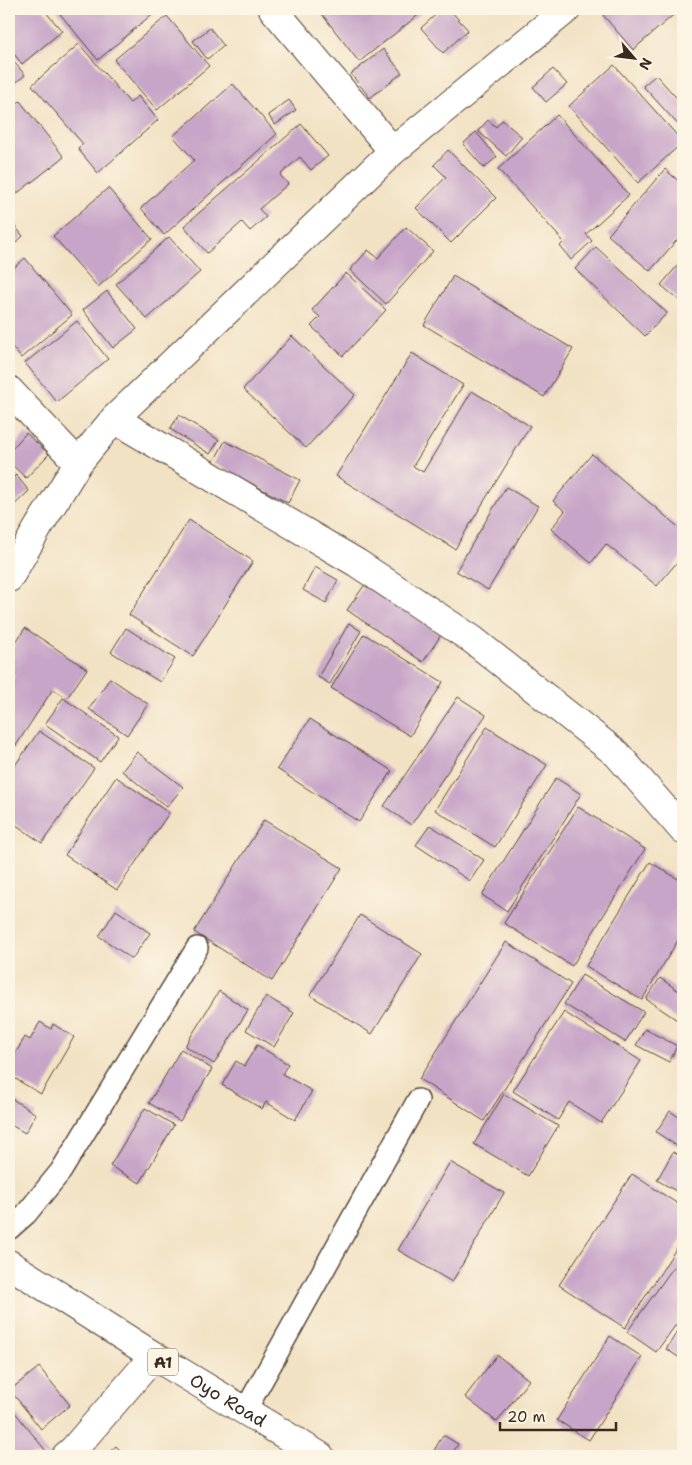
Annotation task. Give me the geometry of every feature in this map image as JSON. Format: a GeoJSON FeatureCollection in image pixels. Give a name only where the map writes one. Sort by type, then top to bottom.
{"type":"FeatureCollection","features":[{"type":"Feature","properties":{"kind":"main road"},"geometry":{"type":"LineString","coordinates":[[273,9],[393,151]]}},
{"type":"Feature","properties":{"kind":"main road"},"geometry":{"type":"LineString","coordinates":[[9,578],[78,463],[114,419],[393,151],[567,9]]}},
{"type":"Feature","properties":{"kind":"main road"},"geometry":{"type":"LineString","coordinates":[[9,390],[78,463]]}},
{"type":"Feature","properties":{"kind":"main road"},"geometry":{"type":"LineString","coordinates":[[114,419],[357,562],[473,640],[617,754],[683,830]]}},
{"type":"Feature","properties":{"kind":"main road","name":"Oyo Road"},"geometry":{"type":"LineString","coordinates":[[9,1264],[154,1356],[320,1456]]}},
{"type":"Feature","properties":{"kind":"main road"},"geometry":{"type":"LineString","coordinates":[[66,1456],[154,1356]]}},
{"type":"Feature","properties":{"kind":"lane"},"geometry":{"type":"LineString","coordinates":[[9,1229],[26,1214],[60,1171],[197,948]]}},
{"type":"Feature","properties":{"kind":"lane"},"geometry":{"type":"LineString","coordinates":[[245,1411],[418,1100]]}},
{"type":"Feature","properties":{"kind":"building"},"geometry":{"type":"Polygon","coordinates":[[[9,9],[43,9],[62,31],[22,64],[9,48],[9,9]]]}},
{"type":"Feature","properties":{"kind":"building"},"geometry":{"type":"Polygon","coordinates":[[[56,9],[158,9],[98,60],[56,9]]]}},
{"type":"Feature","properties":{"kind":"building"},"geometry":{"type":"Polygon","coordinates":[[[318,9],[426,9],[359,62],[318,9]]]}},
{"type":"Feature","properties":{"kind":"building"},"geometry":{"type":"Polygon","coordinates":[[[442,9],[449,9],[468,30],[443,53],[421,28],[442,9]]]}},
{"type":"Feature","properties":{"kind":"building"},"geometry":{"type":"Polygon","coordinates":[[[609,9],[680,9],[633,50],[603,15],[609,9]]]}},
{"type":"Feature","properties":{"kind":"building"},"geometry":{"type":"Polygon","coordinates":[[[167,16],[209,66],[157,110],[114,60],[167,16]]]}},
{"type":"Feature","properties":{"kind":"building"},"geometry":{"type":"Polygon","coordinates":[[[210,28],[224,46],[207,59],[193,41],[210,28]]]}},
{"type":"Feature","properties":{"kind":"building"},"geometry":{"type":"Polygon","coordinates":[[[79,44],[130,103],[138,96],[158,120],[98,173],[78,149],[83,144],[32,85],[79,44]]]}},
{"type":"Feature","properties":{"kind":"building"},"geometry":{"type":"Polygon","coordinates":[[[383,49],[402,73],[370,98],[351,74],[383,49]]]}},
{"type":"Feature","properties":{"kind":"building"},"geometry":{"type":"Polygon","coordinates":[[[9,56],[25,75],[9,88],[9,56]]]}},
{"type":"Feature","properties":{"kind":"building"},"geometry":{"type":"Polygon","coordinates":[[[614,65],[683,142],[638,183],[569,106],[614,65]]]}},
{"type":"Feature","properties":{"kind":"building"},"geometry":{"type":"Polygon","coordinates":[[[553,69],[567,84],[546,102],[533,87],[553,69]]]}},
{"type":"Feature","properties":{"kind":"building"},"geometry":{"type":"Polygon","coordinates":[[[656,75],[683,105],[683,130],[643,86],[656,75]]]}},
{"type":"Feature","properties":{"kind":"building"},"geometry":{"type":"Polygon","coordinates":[[[233,84],[277,134],[164,235],[141,208],[194,160],[173,136],[233,84]]]}},
{"type":"Feature","properties":{"kind":"building"},"geometry":{"type":"Polygon","coordinates":[[[289,100],[296,110],[275,125],[268,115],[289,100]]]}},
{"type":"Feature","properties":{"kind":"building"},"geometry":{"type":"Polygon","coordinates":[[[20,101],[64,157],[15,195],[9,188],[9,109],[20,101]]]}},
{"type":"Feature","properties":{"kind":"building"},"geometry":{"type":"Polygon","coordinates":[[[557,115],[629,195],[586,234],[592,241],[571,260],[560,246],[564,242],[498,169],[557,115]]]}},
{"type":"Feature","properties":{"kind":"building"},"geometry":{"type":"Polygon","coordinates":[[[488,120],[496,127],[502,120],[522,137],[506,156],[478,131],[488,120]]]}},
{"type":"Feature","properties":{"kind":"building"},"geometry":{"type":"Polygon","coordinates":[[[301,124],[328,156],[311,170],[300,157],[280,175],[288,184],[259,209],[266,217],[250,231],[242,222],[207,253],[184,226],[301,124]]]}},
{"type":"Feature","properties":{"kind":"building"},"geometry":{"type":"Polygon","coordinates":[[[476,132],[497,157],[484,168],[463,144],[476,132]]]}},
{"type":"Feature","properties":{"kind":"building"},"geometry":{"type":"Polygon","coordinates":[[[448,150],[496,198],[451,243],[416,208],[446,177],[434,165],[448,150]]]}},
{"type":"Feature","properties":{"kind":"building"},"geometry":{"type":"Polygon","coordinates":[[[665,169],[683,185],[683,233],[650,271],[608,235],[665,169]]]}},
{"type":"Feature","properties":{"kind":"building"},"geometry":{"type":"Polygon","coordinates":[[[108,188],[152,239],[98,287],[53,236],[108,188]]]}},
{"type":"Feature","properties":{"kind":"building"},"geometry":{"type":"Polygon","coordinates":[[[9,219],[23,236],[9,249],[9,219]]]}},
{"type":"Feature","properties":{"kind":"building"},"geometry":{"type":"Polygon","coordinates":[[[406,227],[433,251],[386,304],[350,270],[368,250],[378,258],[406,227]]]}},
{"type":"Feature","properties":{"kind":"building"},"geometry":{"type":"Polygon","coordinates":[[[169,237],[200,272],[147,319],[116,284],[169,237]]]}},
{"type":"Feature","properties":{"kind":"building"},"geometry":{"type":"Polygon","coordinates":[[[596,247],[667,313],[645,336],[575,269],[596,247]]]}},
{"type":"Feature","properties":{"kind":"building"},"geometry":{"type":"Polygon","coordinates":[[[25,258],[72,315],[21,358],[9,343],[9,335],[13,332],[9,327],[9,272],[25,258]]]}},
{"type":"Feature","properties":{"kind":"building"},"geometry":{"type":"Polygon","coordinates":[[[683,259],[683,299],[681,302],[661,285],[683,259]]]}},
{"type":"Feature","properties":{"kind":"building"},"geometry":{"type":"Polygon","coordinates":[[[346,273],[386,310],[343,356],[311,326],[320,317],[312,310],[346,273]]]}},
{"type":"Feature","properties":{"kind":"building"},"geometry":{"type":"Polygon","coordinates":[[[453,276],[573,349],[544,397],[424,325],[453,276]]]}},
{"type":"Feature","properties":{"kind":"building"},"geometry":{"type":"Polygon","coordinates":[[[107,291],[137,329],[113,348],[83,310],[107,291]]]}},
{"type":"Feature","properties":{"kind":"building"},"geometry":{"type":"Polygon","coordinates":[[[77,321],[108,359],[57,402],[25,363],[77,321]]]}},
{"type":"Feature","properties":{"kind":"building"},"geometry":{"type":"Polygon","coordinates":[[[292,336],[355,395],[306,448],[243,389],[292,336]]]}},
{"type":"Feature","properties":{"kind":"building"},"geometry":{"type":"Polygon","coordinates":[[[412,353],[463,385],[413,466],[423,472],[472,391],[530,426],[455,549],[336,476],[412,353]]]}},
{"type":"Feature","properties":{"kind":"building"},"geometry":{"type":"Polygon","coordinates":[[[179,415],[219,440],[210,454],[170,429],[179,415]]]}},
{"type":"Feature","properties":{"kind":"building"},"geometry":{"type":"Polygon","coordinates":[[[26,433],[49,454],[26,478],[9,462],[9,452],[26,433]]]}},
{"type":"Feature","properties":{"kind":"building"},"geometry":{"type":"Polygon","coordinates":[[[225,441],[300,480],[288,503],[213,463],[225,441]]]}},
{"type":"Feature","properties":{"kind":"building"},"geometry":{"type":"Polygon","coordinates":[[[592,454],[683,531],[683,555],[657,586],[606,544],[591,563],[551,529],[565,511],[553,501],[592,454]]]}},
{"type":"Feature","properties":{"kind":"building"},"geometry":{"type":"Polygon","coordinates":[[[16,475],[29,491],[9,510],[9,482],[16,475]]]}},
{"type":"Feature","properties":{"kind":"building"},"geometry":{"type":"Polygon","coordinates":[[[506,487],[538,506],[488,590],[456,571],[506,487]]]}},
{"type":"Feature","properties":{"kind":"building"},"geometry":{"type":"Polygon","coordinates":[[[189,520],[253,561],[193,656],[129,615],[189,520]]]}},
{"type":"Feature","properties":{"kind":"building"},"geometry":{"type":"Polygon","coordinates":[[[315,567],[338,580],[326,603],[303,590],[315,567]]]}},
{"type":"Feature","properties":{"kind":"building"},"geometry":{"type":"Polygon","coordinates":[[[366,583],[441,635],[423,662],[347,610],[366,583]]]}},
{"type":"Feature","properties":{"kind":"building"},"geometry":{"type":"Polygon","coordinates":[[[349,623],[361,631],[330,684],[318,677],[349,623]]]}},
{"type":"Feature","properties":{"kind":"building"},"geometry":{"type":"Polygon","coordinates":[[[25,628],[87,669],[67,698],[53,689],[9,756],[9,685],[15,675],[9,671],[9,653],[25,628]]]}},
{"type":"Feature","properties":{"kind":"building"},"geometry":{"type":"Polygon","coordinates":[[[126,628],[175,659],[160,682],[111,652],[126,628]]]}},
{"type":"Feature","properties":{"kind":"building"},"geometry":{"type":"Polygon","coordinates":[[[364,634],[443,682],[410,736],[331,688],[364,634]]]}},
{"type":"Feature","properties":{"kind":"building"},"geometry":{"type":"Polygon","coordinates":[[[110,678],[148,704],[127,735],[89,709],[110,678]]]}},
{"type":"Feature","properties":{"kind":"building"},"geometry":{"type":"Polygon","coordinates":[[[458,697],[486,715],[411,825],[384,806],[458,697]]]}},
{"type":"Feature","properties":{"kind":"building"},"geometry":{"type":"Polygon","coordinates":[[[63,698],[118,736],[100,762],[45,724],[63,698]]]}},
{"type":"Feature","properties":{"kind":"building"},"geometry":{"type":"Polygon","coordinates":[[[310,719],[392,771],[359,822],[277,769],[310,719]]]}},
{"type":"Feature","properties":{"kind":"building"},"geometry":{"type":"Polygon","coordinates":[[[487,727],[547,765],[495,847],[435,810],[487,727]]]}},
{"type":"Feature","properties":{"kind":"building"},"geometry":{"type":"Polygon","coordinates":[[[39,731],[94,768],[42,843],[9,820],[9,774],[39,731]]]}},
{"type":"Feature","properties":{"kind":"building"},"geometry":{"type":"Polygon","coordinates":[[[137,752],[183,787],[167,807],[122,771],[137,752]]]}},
{"type":"Feature","properties":{"kind":"building"},"geometry":{"type":"Polygon","coordinates":[[[116,777],[169,813],[117,890],[65,855],[116,777]]]}},
{"type":"Feature","properties":{"kind":"building"},"geometry":{"type":"Polygon","coordinates":[[[556,778],[581,794],[507,911],[482,895],[556,778]]]}},
{"type":"Feature","properties":{"kind":"building"},"geometry":{"type":"Polygon","coordinates":[[[578,807],[645,849],[572,966],[504,923],[578,807]]]}},
{"type":"Feature","properties":{"kind":"building"},"geometry":{"type":"Polygon","coordinates":[[[264,820],[342,868],[272,981],[194,932],[264,820]]]}},
{"type":"Feature","properties":{"kind":"building"},"geometry":{"type":"Polygon","coordinates":[[[430,825],[484,860],[470,881],[416,845],[430,825]]]}},
{"type":"Feature","properties":{"kind":"building"},"geometry":{"type":"Polygon","coordinates":[[[650,862],[683,882],[683,932],[642,1000],[586,966],[650,862]]]}},
{"type":"Feature","properties":{"kind":"building"},"geometry":{"type":"Polygon","coordinates":[[[116,910],[150,933],[132,959],[99,936],[116,910]]]}},
{"type":"Feature","properties":{"kind":"building"},"geometry":{"type":"Polygon","coordinates":[[[360,915],[422,954],[372,1034],[310,995],[360,915]]]}},
{"type":"Feature","properties":{"kind":"building"},"geometry":{"type":"Polygon","coordinates":[[[506,942],[571,984],[484,1121],[419,1079],[506,942]]]}},
{"type":"Feature","properties":{"kind":"building"},"geometry":{"type":"Polygon","coordinates":[[[582,975],[644,1012],[625,1042],[564,1004],[582,975]]]}},
{"type":"Feature","properties":{"kind":"building"},"geometry":{"type":"Polygon","coordinates":[[[660,978],[683,994],[683,1024],[646,999],[660,978]]]}},
{"type":"Feature","properties":{"kind":"building"},"geometry":{"type":"Polygon","coordinates":[[[219,991],[248,1010],[214,1064],[185,1046],[219,991]]]}},
{"type":"Feature","properties":{"kind":"building"},"geometry":{"type":"Polygon","coordinates":[[[266,996],[294,1013],[274,1047],[246,1030],[266,996]]]}},
{"type":"Feature","properties":{"kind":"building"},"geometry":{"type":"Polygon","coordinates":[[[564,1012],[641,1061],[601,1123],[569,1102],[558,1120],[513,1091],[564,1012]]]}},
{"type":"Feature","properties":{"kind":"building"},"geometry":{"type":"Polygon","coordinates":[[[40,1022],[51,1029],[53,1024],[74,1037],[41,1094],[9,1075],[9,1064],[25,1037],[30,1040],[40,1022]]]}},
{"type":"Feature","properties":{"kind":"building"},"geometry":{"type":"Polygon","coordinates":[[[645,1029],[677,1046],[669,1062],[636,1045],[645,1029]]]}},
{"type":"Feature","properties":{"kind":"building"},"geometry":{"type":"Polygon","coordinates":[[[257,1045],[288,1064],[282,1074],[312,1091],[295,1120],[266,1102],[262,1109],[222,1085],[236,1061],[244,1066],[257,1045]]]}},
{"type":"Feature","properties":{"kind":"building"},"geometry":{"type":"Polygon","coordinates":[[[181,1049],[212,1069],[180,1121],[149,1103],[181,1049]]]}},
{"type":"Feature","properties":{"kind":"building"},"geometry":{"type":"Polygon","coordinates":[[[504,1094],[558,1126],[528,1176],[474,1144],[504,1094]]]}},
{"type":"Feature","properties":{"kind":"building"},"geometry":{"type":"Polygon","coordinates":[[[9,1097],[36,1114],[25,1133],[9,1124],[9,1097]]]}},
{"type":"Feature","properties":{"kind":"building"},"geometry":{"type":"Polygon","coordinates":[[[145,1108],[174,1125],[140,1183],[110,1166],[145,1108]]]}},
{"type":"Feature","properties":{"kind":"building"},"geometry":{"type":"Polygon","coordinates":[[[670,1111],[683,1120],[683,1150],[656,1132],[670,1111]]]}},
{"type":"Feature","properties":{"kind":"building"},"geometry":{"type":"Polygon","coordinates":[[[673,1152],[683,1158],[683,1195],[657,1180],[673,1152]]]}},
{"type":"Feature","properties":{"kind":"building"},"geometry":{"type":"Polygon","coordinates":[[[450,1162],[504,1193],[452,1282],[398,1250],[450,1162]]]}},
{"type":"Feature","properties":{"kind":"building"},"geometry":{"type":"Polygon","coordinates":[[[632,1174],[683,1207],[683,1238],[625,1328],[559,1285],[632,1174]]]}},
{"type":"Feature","properties":{"kind":"building"},"geometry":{"type":"Polygon","coordinates":[[[683,1254],[683,1315],[656,1352],[627,1332],[683,1254]]]}},
{"type":"Feature","properties":{"kind":"building"},"geometry":{"type":"Polygon","coordinates":[[[683,1323],[683,1360],[666,1349],[683,1323]]]}},
{"type":"Feature","properties":{"kind":"building"},"geometry":{"type":"Polygon","coordinates":[[[610,1336],[642,1357],[589,1440],[557,1420],[610,1336]]]}},
{"type":"Feature","properties":{"kind":"building"},"geometry":{"type":"Polygon","coordinates":[[[497,1355],[529,1380],[497,1422],[465,1397],[497,1355]]]}},
{"type":"Feature","properties":{"kind":"building"},"geometry":{"type":"Polygon","coordinates":[[[39,1367],[70,1405],[41,1429],[10,1390],[39,1367]]]}},
{"type":"Feature","properties":{"kind":"building"},"geometry":{"type":"Polygon","coordinates":[[[9,1405],[50,1456],[9,1456],[9,1405]]]}},
{"type":"Feature","properties":{"kind":"building"},"geometry":{"type":"Polygon","coordinates":[[[443,1435],[458,1444],[451,1456],[435,1456],[432,1454],[443,1435]]]}},
{"type":"Feature","properties":{"kind":"building"},"geometry":{"type":"Polygon","coordinates":[[[116,1446],[126,1456],[105,1456],[116,1446]]]}}]}
